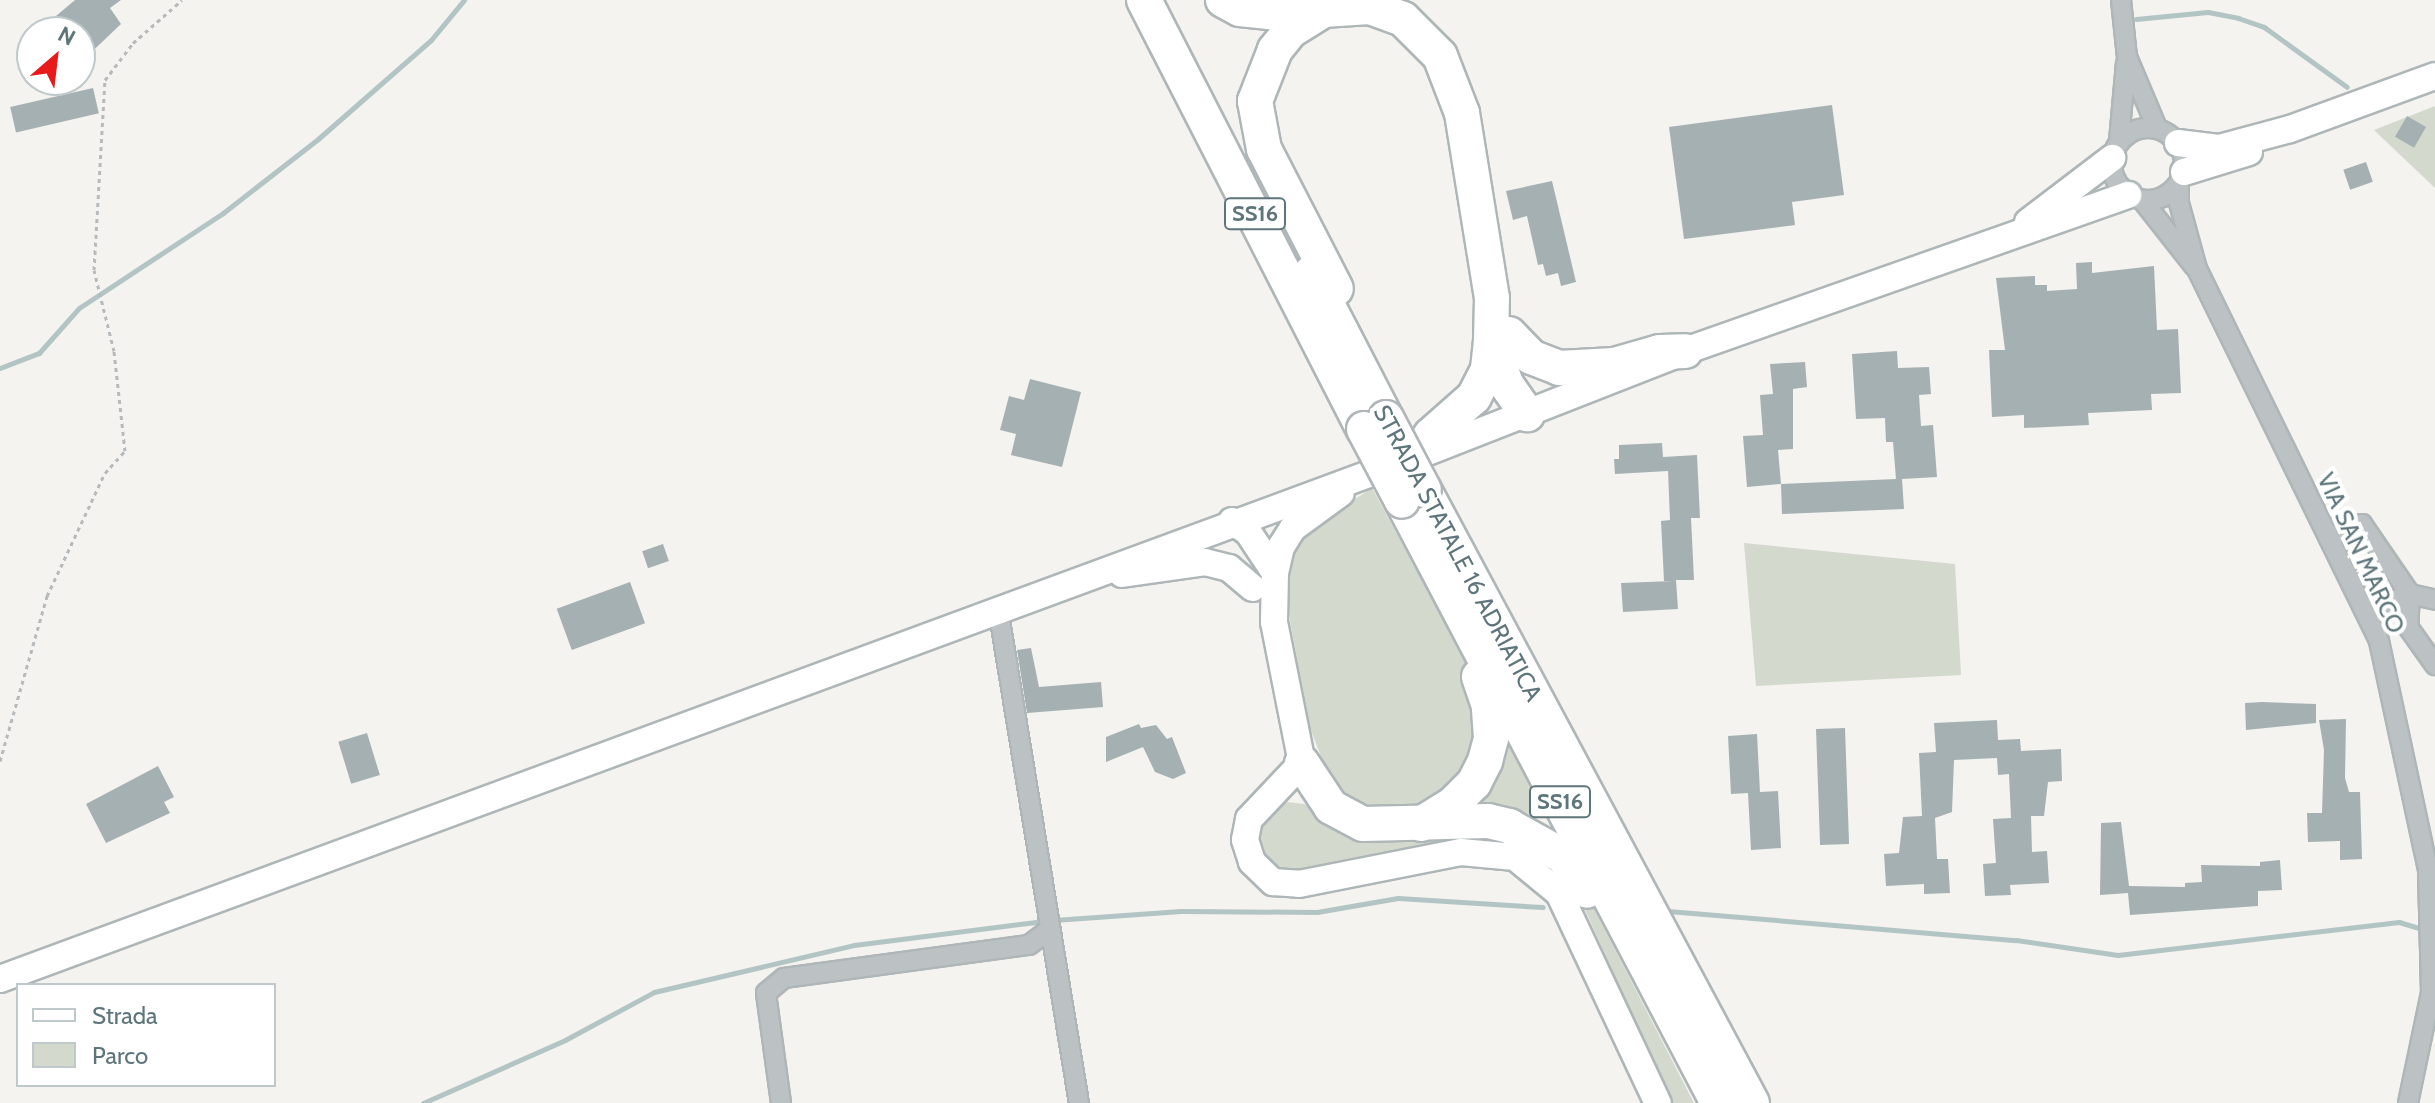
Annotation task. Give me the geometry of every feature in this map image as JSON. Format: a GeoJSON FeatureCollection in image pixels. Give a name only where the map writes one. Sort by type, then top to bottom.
{"type":"FeatureCollection","features":[{"type":"Feature","properties":{"kind":"highway","name":"STRADA STATALE 16 ADRIATICA"},"geometry":{"type":"LineString","coordinates":[[1144,0],[1313,329],[1475,586],[1752,1103]]}},
{"type":"Feature","properties":{"kind":"highway","name":"STRADA STATALE 16 ADRIATICA"},"geometry":{"type":"LineString","coordinates":[[1169,0],[1375,423]]}},
{"type":"Feature","properties":{"kind":"highway"},"geometry":{"type":"LineString","coordinates":[[1223,0],[1240,9],[1276,13],[1370,7],[1403,19],[1440,56],[1462,113],[1500,337],[1474,397],[1431,435],[1413,487],[1489,706],[1491,738],[1474,783],[1417,827]]}},
{"type":"Feature","properties":{"kind":"highway"},"geometry":{"type":"LineString","coordinates":[[1322,11],[1291,30],[1263,69],[1255,101],[1257,124],[1375,423]]}},
{"type":"Feature","properties":{"kind":"highway"},"geometry":{"type":"LineString","coordinates":[[1500,337],[1531,357],[1559,368],[1614,365],[1660,352],[1685,351]]}},
{"type":"Feature","properties":{"kind":"highway"},"geometry":{"type":"LineString","coordinates":[[1500,337],[1523,357],[1527,414]]}},
{"type":"Feature","properties":{"kind":"highway","name":"STRADA STATALE 16 ADRIATICA"},"geometry":{"type":"LineString","coordinates":[[1413,487],[1718,1103]]}},
{"type":"Feature","properties":{"kind":"highway"},"geometry":{"type":"LineString","coordinates":[[1302,763],[1331,807],[1363,824],[1417,827],[1488,821],[1527,831],[1563,856],[1599,910],[1701,1103]]}},
{"type":"Feature","properties":{"kind":"main road"},"geometry":{"type":"LineString","coordinates":[[2167,136],[2219,148],[2290,129],[2435,76]]}},
{"type":"Feature","properties":{"kind":"main road"},"geometry":{"type":"LineString","coordinates":[[2182,178],[2242,156],[2290,129]]}},
{"type":"Feature","properties":{"kind":"main road"},"geometry":{"type":"LineString","coordinates":[[2004,236],[2060,201],[2116,149]]}},
{"type":"Feature","properties":{"kind":"main road"},"geometry":{"type":"LineString","coordinates":[[0,979],[1355,478],[1413,487],[1527,414],[1685,351],[2004,236],[2135,197]]}},
{"type":"Feature","properties":{"kind":"main road"},"geometry":{"type":"LineString","coordinates":[[1355,478],[1293,528],[1281,547],[1275,573],[1274,622],[1302,763],[1249,819],[1245,840],[1252,862],[1273,882],[1299,884],[1461,852],[1515,857],[1559,893],[1658,1103]]}},
{"type":"Feature","properties":{"kind":"main road"},"geometry":{"type":"LineString","coordinates":[[1232,521],[1248,532],[1275,573]]}},
{"type":"Feature","properties":{"kind":"main road"},"geometry":{"type":"LineString","coordinates":[[1232,521],[1240,561],[1274,622]]}},
{"type":"Feature","properties":{"kind":"main road"},"geometry":{"type":"LineString","coordinates":[[1086,575],[1205,562],[1229,568],[1253,588]]}},
{"type":"Feature","properties":{"kind":"street"},"geometry":{"type":"LineString","coordinates":[[2121,0],[2127,57],[2115,179],[2135,197],[2197,269]]}},
{"type":"Feature","properties":{"kind":"street"},"geometry":{"type":"LineString","coordinates":[[2127,57],[2167,136],[2182,178],[2179,203],[2197,269]]}},
{"type":"Feature","properties":{"kind":"street"},"geometry":{"type":"LineString","coordinates":[[2116,149],[2130,132],[2167,136]]}},
{"type":"Feature","properties":{"kind":"street"},"geometry":{"type":"LineString","coordinates":[[2135,197],[2167,195],[2182,178]]}},
{"type":"Feature","properties":{"kind":"street","name":"VIA SAN MARCO"},"geometry":{"type":"LineString","coordinates":[[2197,269],[2379,641],[2432,870],[2431,993],[2408,1103]]}},
{"type":"Feature","properties":{"kind":"street"},"geometry":{"type":"LineString","coordinates":[[2329,538],[2362,524],[2410,594],[2408,627],[2435,665]]}},
{"type":"Feature","properties":{"kind":"street"},"geometry":{"type":"LineString","coordinates":[[2365,611],[2410,594],[2435,600]]}},
{"type":"Feature","properties":{"kind":"street"},"geometry":{"type":"LineString","coordinates":[[998,608],[1079,1103]]}},
{"type":"Feature","properties":{"kind":"street"},"geometry":{"type":"LineString","coordinates":[[781,1103],[766,993],[784,978],[1029,945],[1049,930]]}},
{"type":"Feature","properties":{"kind":"path"},"geometry":{"type":"LineString","coordinates":[[0,761],[47,596],[105,473],[125,451],[103,300],[94,270],[105,80],[133,43],[182,0]]}},
{"type":"Feature","properties":{"kind":"green space"},"geometry":{"type":"Polygon","coordinates":[[[2435,106],[2435,188],[2374,130],[2435,106]]]}},
{"type":"Feature","properties":{"kind":"green space"},"geometry":{"type":"Polygon","coordinates":[[[1372,488],[1477,682],[1484,717],[1463,779],[1425,806],[1380,810],[1342,792],[1328,774],[1308,723],[1286,598],[1286,567],[1299,535],[1372,488]]]}},
{"type":"Feature","properties":{"kind":"green space"},"geometry":{"type":"Polygon","coordinates":[[[1744,543],[1955,564],[1961,675],[1756,686],[1744,543]]]}},
{"type":"Feature","properties":{"kind":"green space"},"geometry":{"type":"Polygon","coordinates":[[[1508,742],[1546,817],[1476,804],[1499,773],[1508,742]]]}},
{"type":"Feature","properties":{"kind":"green space"},"geometry":{"type":"Polygon","coordinates":[[[1287,802],[1304,804],[1373,837],[1415,837],[1478,826],[1541,843],[1560,858],[1590,901],[1694,1103],[1672,1103],[1582,903],[1547,859],[1515,841],[1482,835],[1293,872],[1266,861],[1258,842],[1264,818],[1287,802]]]}},
{"type":"Feature","properties":{"kind":"building"},"geometry":{"type":"Polygon","coordinates":[[[75,0],[121,0],[110,8],[121,24],[96,48],[96,16],[56,16],[75,0]]]}},
{"type":"Feature","properties":{"kind":"building"},"geometry":{"type":"Polygon","coordinates":[[[58,96],[95,96],[99,113],[16,132],[10,107],[58,96]]]}},
{"type":"Feature","properties":{"kind":"building"},"geometry":{"type":"Polygon","coordinates":[[[1832,105],[1844,195],[1792,202],[1795,225],[1684,239],[1669,127],[1832,105]]]}},
{"type":"Feature","properties":{"kind":"building"},"geometry":{"type":"Polygon","coordinates":[[[2407,116],[2426,127],[2414,148],[2395,137],[2407,116]]]}},
{"type":"Feature","properties":{"kind":"building"},"geometry":{"type":"Polygon","coordinates":[[[2366,162],[2373,182],[2350,190],[2343,170],[2366,162]]]}},
{"type":"Feature","properties":{"kind":"building"},"geometry":{"type":"Polygon","coordinates":[[[1552,181],[1576,282],[1561,286],[1558,273],[1546,276],[1543,264],[1538,265],[1527,216],[1513,220],[1506,191],[1552,181]]]}},
{"type":"Feature","properties":{"kind":"building"},"geometry":{"type":"Polygon","coordinates":[[[2092,262],[2092,273],[2154,266],[2157,330],[2178,329],[2181,393],[2151,394],[2152,410],[2088,413],[2089,425],[2024,428],[2024,415],[1992,417],[1989,350],[2005,350],[1996,278],[2035,276],[2035,285],[2047,285],[2047,291],[2077,289],[2076,263],[2092,262]]]}},
{"type":"Feature","properties":{"kind":"building"},"geometry":{"type":"Polygon","coordinates":[[[1897,351],[1898,368],[1929,367],[1931,394],[1919,395],[1921,426],[1933,425],[1937,477],[1902,479],[1904,509],[1782,514],[1781,484],[1896,479],[1893,442],[1886,442],[1885,418],[1856,419],[1852,354],[1897,351]]]}},
{"type":"Feature","properties":{"kind":"building"},"geometry":{"type":"Polygon","coordinates":[[[1805,362],[1807,387],[1793,389],[1793,449],[1778,450],[1781,484],[1747,487],[1743,436],[1763,435],[1760,395],[1773,394],[1770,364],[1805,362]]]}},
{"type":"Feature","properties":{"kind":"building"},"geometry":{"type":"Polygon","coordinates":[[[1030,379],[1081,392],[1062,467],[1011,455],[1016,434],[1000,430],[1009,396],[1024,400],[1030,379]]]}},
{"type":"Feature","properties":{"kind":"building"},"geometry":{"type":"Polygon","coordinates":[[[1662,443],[1663,457],[1697,455],[1700,518],[1691,518],[1694,580],[1676,580],[1678,609],[1623,612],[1621,583],[1673,581],[1664,581],[1661,521],[1670,520],[1668,471],[1615,474],[1614,459],[1619,459],[1619,445],[1662,443]]]}},
{"type":"Feature","properties":{"kind":"building"},"geometry":{"type":"Polygon","coordinates":[[[663,544],[669,561],[648,568],[642,551],[663,544]]]}},
{"type":"Feature","properties":{"kind":"building"},"geometry":{"type":"Polygon","coordinates":[[[630,582],[645,623],[572,650],[557,609],[630,582]]]}},
{"type":"Feature","properties":{"kind":"building"},"geometry":{"type":"Polygon","coordinates":[[[1031,648],[1039,687],[1101,682],[1103,707],[1027,713],[1017,650],[1031,648]]]}},
{"type":"Feature","properties":{"kind":"building"},"geometry":{"type":"Polygon","coordinates":[[[2245,703],[2316,704],[2316,723],[2246,730],[2245,703]]]}},
{"type":"Feature","properties":{"kind":"building"},"geometry":{"type":"Polygon","coordinates":[[[2346,719],[2345,778],[2349,792],[2360,792],[2362,859],[2340,860],[2340,841],[2308,842],[2307,813],[2322,813],[2324,750],[2319,720],[2346,719]]]}},
{"type":"Feature","properties":{"kind":"building"},"geometry":{"type":"Polygon","coordinates":[[[1997,720],[1998,740],[2020,739],[2021,751],[2061,749],[2062,781],[2048,782],[2044,816],[2031,816],[2032,852],[2047,851],[2049,883],[2010,885],[2011,895],[1985,896],[1983,864],[1996,863],[1993,819],[2011,818],[2009,774],[1998,775],[1997,758],[1954,760],[1952,812],[1935,818],[1937,859],[1948,859],[1950,893],[1924,894],[1924,884],[1886,886],[1884,854],[1899,853],[1903,817],[1922,816],[1919,753],[1936,752],[1934,723],[1997,720]]]}},
{"type":"Feature","properties":{"kind":"building"},"geometry":{"type":"Polygon","coordinates":[[[1139,724],[1141,728],[1156,725],[1167,739],[1172,737],[1186,773],[1173,779],[1155,772],[1143,747],[1106,762],[1106,737],[1139,724]]]}},
{"type":"Feature","properties":{"kind":"building"},"geometry":{"type":"Polygon","coordinates":[[[1845,728],[1849,844],[1820,845],[1816,729],[1845,728]]]}},
{"type":"Feature","properties":{"kind":"building"},"geometry":{"type":"Polygon","coordinates":[[[367,733],[380,775],[351,784],[338,742],[367,733]]]}},
{"type":"Feature","properties":{"kind":"building"},"geometry":{"type":"Polygon","coordinates":[[[1757,734],[1760,792],[1778,791],[1781,848],[1751,850],[1748,793],[1731,794],[1728,736],[1757,734]]]}},
{"type":"Feature","properties":{"kind":"building"},"geometry":{"type":"Polygon","coordinates":[[[158,766],[174,797],[164,802],[170,813],[106,843],[86,804],[158,766]]]}},
{"type":"Feature","properties":{"kind":"building"},"geometry":{"type":"Polygon","coordinates":[[[2121,822],[2129,886],[2185,887],[2185,883],[2202,882],[2201,865],[2260,866],[2260,862],[2280,860],[2282,890],[2258,891],[2258,906],[2130,915],[2128,893],[2100,895],[2101,823],[2121,822]]]}},
{"type":"Feature","properties":{"kind":"waterway"},"geometry":{"type":"LineString","coordinates":[[0,368],[39,353],[79,308],[223,213],[318,139],[431,40],[464,0]]}},
{"type":"Feature","properties":{"kind":"waterway"},"geometry":{"type":"LineString","coordinates":[[2136,19],[2208,12],[2238,18],[2264,27],[2347,87]]}},
{"type":"Feature","properties":{"kind":"waterway"},"geometry":{"type":"LineString","coordinates":[[1054,920],[1181,911],[1317,912],[1398,898],[1543,907]]}},
{"type":"Feature","properties":{"kind":"waterway"},"geometry":{"type":"LineString","coordinates":[[1668,911],[2016,940],[2118,955],[2399,922],[2425,930]]}},
{"type":"Feature","properties":{"kind":"waterway"},"geometry":{"type":"LineString","coordinates":[[423,1103],[565,1040],[654,992],[854,945],[1044,921]]}}]}
